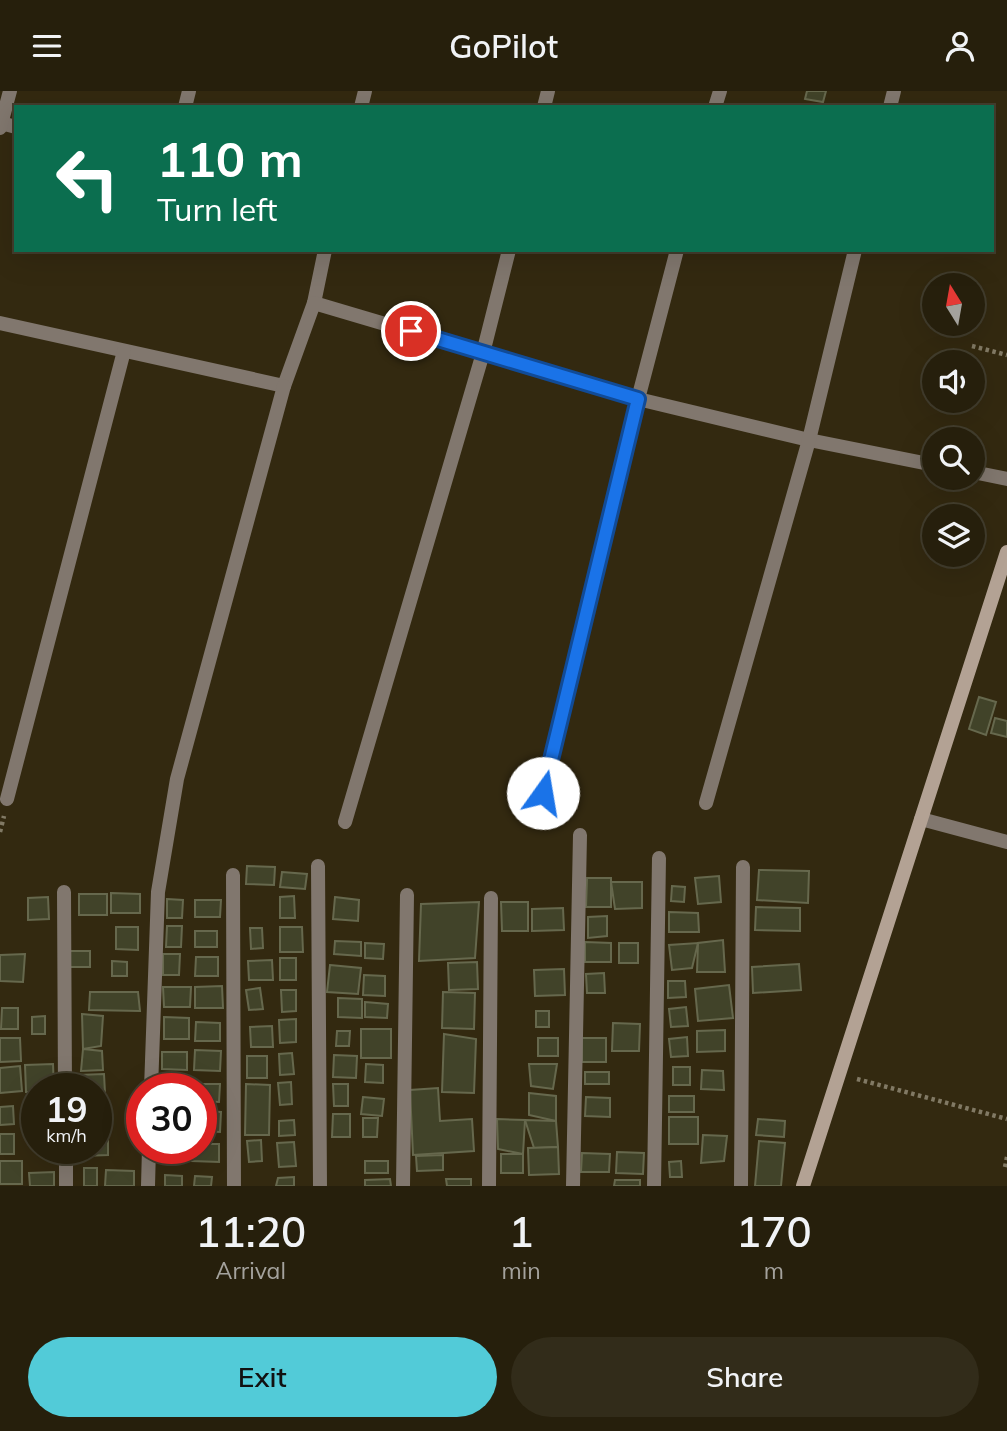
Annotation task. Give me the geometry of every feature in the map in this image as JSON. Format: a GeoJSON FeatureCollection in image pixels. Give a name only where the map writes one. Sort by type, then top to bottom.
{"type":"FeatureCollection","features":[{"type":"Feature","properties":{"kind":"main road"},"geometry":{"type":"LineString","coordinates":[[803,1186],[1007,552]]}},
{"type":"Feature","properties":{"kind":"street"},"geometry":{"type":"LineString","coordinates":[[6,126],[10,91]]}},
{"type":"Feature","properties":{"kind":"street"},"geometry":{"type":"LineString","coordinates":[[152,1073],[158,892],[177,779],[284,386],[314,303],[326,252]]}},
{"type":"Feature","properties":{"kind":"street"},"geometry":{"type":"LineString","coordinates":[[345,822],[483,353],[508,252]]}},
{"type":"Feature","properties":{"kind":"street"},"geometry":{"type":"LineString","coordinates":[[543,793],[638,399],[676,252]]}},
{"type":"Feature","properties":{"kind":"street"},"geometry":{"type":"LineString","coordinates":[[706,803],[809,440],[855,252]]}},
{"type":"Feature","properties":{"kind":"street"},"geometry":{"type":"LineString","coordinates":[[314,303],[638,399],[809,440],[922,463]]}},
{"type":"Feature","properties":{"kind":"street"},"geometry":{"type":"LineString","coordinates":[[0,323],[284,386]]}},
{"type":"Feature","properties":{"kind":"street"},"geometry":{"type":"LineString","coordinates":[[7,799],[124,351]]}},
{"type":"Feature","properties":{"kind":"street"},"geometry":{"type":"LineString","coordinates":[[985,475],[1007,479]]}},
{"type":"Feature","properties":{"kind":"street"},"geometry":{"type":"LineString","coordinates":[[921,819],[1007,842]]}},
{"type":"Feature","properties":{"kind":"street"},"geometry":{"type":"LineString","coordinates":[[573,1186],[580,835]]}},
{"type":"Feature","properties":{"kind":"street"},"geometry":{"type":"LineString","coordinates":[[654,1186],[659,857]]}},
{"type":"Feature","properties":{"kind":"street"},"geometry":{"type":"LineString","coordinates":[[318,866],[320,1186]]}},
{"type":"Feature","properties":{"kind":"street"},"geometry":{"type":"LineString","coordinates":[[741,1186],[743,867]]}},
{"type":"Feature","properties":{"kind":"street"},"geometry":{"type":"LineString","coordinates":[[233,875],[234,1186]]}},
{"type":"Feature","properties":{"kind":"street"},"geometry":{"type":"LineString","coordinates":[[64,892],[65,1073]]}},
{"type":"Feature","properties":{"kind":"street"},"geometry":{"type":"LineString","coordinates":[[402,1186],[407,895]]}},
{"type":"Feature","properties":{"kind":"street"},"geometry":{"type":"LineString","coordinates":[[489,1186],[491,898]]}},
{"type":"Feature","properties":{"kind":"street"},"geometry":{"type":"LineString","coordinates":[[66,1164],[66,1186]]}},
{"type":"Feature","properties":{"kind":"street"},"geometry":{"type":"LineString","coordinates":[[148,1186],[149,1164]]}},
{"type":"Feature","properties":{"kind":"path"},"geometry":{"type":"LineString","coordinates":[[972,346],[1007,355]]}},
{"type":"Feature","properties":{"kind":"path"},"geometry":{"type":"LineString","coordinates":[[839,1075],[1007,1119]]}},
{"type":"Feature","properties":{"kind":"path"},"geometry":{"type":"LineString","coordinates":[[1005,1167],[1007,1157]]}},
{"type":"Feature","properties":{"kind":"building"},"geometry":{"type":"Polygon","coordinates":[[[807,91],[826,91],[823,102],[805,99],[807,91]]]}},
{"type":"Feature","properties":{"kind":"building"},"geometry":{"type":"Polygon","coordinates":[[[979,697],[996,702],[986,735],[969,729],[979,697]]]}},
{"type":"Feature","properties":{"kind":"building"},"geometry":{"type":"Polygon","coordinates":[[[995,718],[1007,721],[1007,737],[991,733],[995,718]]]}},
{"type":"Feature","properties":{"kind":"building"},"geometry":{"type":"Polygon","coordinates":[[[247,866],[275,867],[274,885],[246,884],[247,866]]]}},
{"type":"Feature","properties":{"kind":"building"},"geometry":{"type":"Polygon","coordinates":[[[759,870],[809,871],[808,903],[757,900],[759,870]]]}},
{"type":"Feature","properties":{"kind":"building"},"geometry":{"type":"Polygon","coordinates":[[[282,872],[307,874],[305,889],[280,887],[282,872]]]}},
{"type":"Feature","properties":{"kind":"building"},"geometry":{"type":"Polygon","coordinates":[[[719,876],[721,902],[698,904],[695,878],[719,876]]]}},
{"type":"Feature","properties":{"kind":"building"},"geometry":{"type":"Polygon","coordinates":[[[587,878],[611,878],[611,907],[586,907],[587,878]]]}},
{"type":"Feature","properties":{"kind":"building"},"geometry":{"type":"Polygon","coordinates":[[[611,882],[642,882],[642,908],[615,909],[611,882]]]}},
{"type":"Feature","properties":{"kind":"building"},"geometry":{"type":"Polygon","coordinates":[[[672,886],[685,887],[684,902],[671,901],[672,886]]]}},
{"type":"Feature","properties":{"kind":"building"},"geometry":{"type":"Polygon","coordinates":[[[111,893],[140,894],[140,913],[111,913],[111,893]]]}},
{"type":"Feature","properties":{"kind":"building"},"geometry":{"type":"Polygon","coordinates":[[[79,894],[107,894],[107,915],[79,915],[79,894]]]}},
{"type":"Feature","properties":{"kind":"building"},"geometry":{"type":"Polygon","coordinates":[[[294,896],[295,918],[280,918],[280,897],[294,896]]]}},
{"type":"Feature","properties":{"kind":"building"},"geometry":{"type":"Polygon","coordinates":[[[48,897],[49,919],[28,920],[28,898],[48,897]]]}},
{"type":"Feature","properties":{"kind":"building"},"geometry":{"type":"Polygon","coordinates":[[[335,897],[359,900],[358,921],[333,919],[335,897]]]}},
{"type":"Feature","properties":{"kind":"building"},"geometry":{"type":"Polygon","coordinates":[[[167,899],[183,900],[182,918],[167,918],[167,899]]]}},
{"type":"Feature","properties":{"kind":"building"},"geometry":{"type":"Polygon","coordinates":[[[195,900],[221,900],[220,917],[195,917],[195,900]]]}},
{"type":"Feature","properties":{"kind":"building"},"geometry":{"type":"Polygon","coordinates":[[[479,902],[475,958],[419,961],[421,904],[479,902]]]}},
{"type":"Feature","properties":{"kind":"building"},"geometry":{"type":"Polygon","coordinates":[[[501,902],[528,902],[528,931],[502,931],[501,902]]]}},
{"type":"Feature","properties":{"kind":"building"},"geometry":{"type":"Polygon","coordinates":[[[756,907],[800,908],[800,931],[755,930],[756,907]]]}},
{"type":"Feature","properties":{"kind":"building"},"geometry":{"type":"Polygon","coordinates":[[[563,908],[564,930],[532,931],[532,909],[563,908]]]}},
{"type":"Feature","properties":{"kind":"building"},"geometry":{"type":"Polygon","coordinates":[[[669,912],[698,913],[699,932],[669,932],[669,912]]]}},
{"type":"Feature","properties":{"kind":"building"},"geometry":{"type":"Polygon","coordinates":[[[607,916],[607,936],[588,938],[588,917],[607,916]]]}},
{"type":"Feature","properties":{"kind":"building"},"geometry":{"type":"Polygon","coordinates":[[[167,926],[182,926],[181,947],[166,947],[167,926]]]}},
{"type":"Feature","properties":{"kind":"building"},"geometry":{"type":"Polygon","coordinates":[[[116,927],[138,927],[138,950],[116,949],[116,927]]]}},
{"type":"Feature","properties":{"kind":"building"},"geometry":{"type":"Polygon","coordinates":[[[280,927],[302,927],[303,952],[280,952],[280,927]]]}},
{"type":"Feature","properties":{"kind":"building"},"geometry":{"type":"Polygon","coordinates":[[[250,928],[262,928],[263,948],[251,949],[250,928]]]}},
{"type":"Feature","properties":{"kind":"building"},"geometry":{"type":"Polygon","coordinates":[[[195,931],[217,931],[217,947],[195,947],[195,931]]]}},
{"type":"Feature","properties":{"kind":"building"},"geometry":{"type":"Polygon","coordinates":[[[723,940],[725,972],[697,972],[698,943],[723,940]]]}},
{"type":"Feature","properties":{"kind":"building"},"geometry":{"type":"Polygon","coordinates":[[[335,941],[361,942],[361,956],[334,954],[335,941]]]}},
{"type":"Feature","properties":{"kind":"building"},"geometry":{"type":"Polygon","coordinates":[[[585,942],[611,943],[611,962],[585,962],[585,942]]]}},
{"type":"Feature","properties":{"kind":"building"},"geometry":{"type":"Polygon","coordinates":[[[365,943],[384,944],[383,959],[365,958],[365,943]]]}},
{"type":"Feature","properties":{"kind":"building"},"geometry":{"type":"Polygon","coordinates":[[[619,943],[638,943],[638,963],[619,963],[619,943]]]}},
{"type":"Feature","properties":{"kind":"building"},"geometry":{"type":"Polygon","coordinates":[[[698,943],[692,968],[672,970],[669,945],[698,943]]]}},
{"type":"Feature","properties":{"kind":"building"},"geometry":{"type":"Polygon","coordinates":[[[70,951],[90,951],[90,967],[70,967],[70,951]]]}},
{"type":"Feature","properties":{"kind":"building"},"geometry":{"type":"Polygon","coordinates":[[[25,954],[23,982],[0,981],[0,955],[25,954]]]}},
{"type":"Feature","properties":{"kind":"building"},"geometry":{"type":"Polygon","coordinates":[[[163,954],[180,954],[179,975],[163,975],[163,954]]]}},
{"type":"Feature","properties":{"kind":"building"},"geometry":{"type":"Polygon","coordinates":[[[196,957],[218,957],[218,976],[195,976],[196,957]]]}},
{"type":"Feature","properties":{"kind":"building"},"geometry":{"type":"Polygon","coordinates":[[[280,958],[296,958],[296,980],[280,980],[280,958]]]}},
{"type":"Feature","properties":{"kind":"building"},"geometry":{"type":"Polygon","coordinates":[[[272,960],[273,980],[249,980],[248,961],[272,960]]]}},
{"type":"Feature","properties":{"kind":"building"},"geometry":{"type":"Polygon","coordinates":[[[112,961],[127,962],[127,976],[112,976],[112,961]]]}},
{"type":"Feature","properties":{"kind":"building"},"geometry":{"type":"Polygon","coordinates":[[[477,962],[478,989],[449,990],[448,963],[477,962]]]}},
{"type":"Feature","properties":{"kind":"building"},"geometry":{"type":"Polygon","coordinates":[[[799,964],[801,990],[753,993],[752,967],[799,964]]]}},
{"type":"Feature","properties":{"kind":"building"},"geometry":{"type":"Polygon","coordinates":[[[330,965],[361,968],[358,994],[327,992],[330,965]]]}},
{"type":"Feature","properties":{"kind":"building"},"geometry":{"type":"Polygon","coordinates":[[[564,969],[565,995],[535,996],[534,970],[564,969]]]}},
{"type":"Feature","properties":{"kind":"building"},"geometry":{"type":"Polygon","coordinates":[[[604,973],[605,993],[587,993],[586,974],[604,973]]]}},
{"type":"Feature","properties":{"kind":"building"},"geometry":{"type":"Polygon","coordinates":[[[364,975],[385,976],[385,996],[363,995],[364,975]]]}},
{"type":"Feature","properties":{"kind":"building"},"geometry":{"type":"Polygon","coordinates":[[[668,981],[685,981],[686,997],[668,998],[668,981]]]}},
{"type":"Feature","properties":{"kind":"building"},"geometry":{"type":"Polygon","coordinates":[[[729,985],[733,1018],[698,1021],[695,989],[729,985]]]}},
{"type":"Feature","properties":{"kind":"building"},"geometry":{"type":"Polygon","coordinates":[[[222,986],[223,1008],[195,1008],[195,987],[222,986]]]}},
{"type":"Feature","properties":{"kind":"building"},"geometry":{"type":"Polygon","coordinates":[[[163,987],[191,987],[190,1007],[164,1007],[163,987]]]}},
{"type":"Feature","properties":{"kind":"building"},"geometry":{"type":"Polygon","coordinates":[[[260,988],[263,1009],[249,1010],[246,990],[260,988]]]}},
{"type":"Feature","properties":{"kind":"building"},"geometry":{"type":"Polygon","coordinates":[[[281,990],[296,990],[296,1011],[282,1012],[281,990]]]}},
{"type":"Feature","properties":{"kind":"building"},"geometry":{"type":"Polygon","coordinates":[[[90,992],[138,992],[140,1011],[89,1010],[90,992]]]}},
{"type":"Feature","properties":{"kind":"building"},"geometry":{"type":"Polygon","coordinates":[[[443,992],[475,993],[474,1029],[442,1028],[443,992]]]}},
{"type":"Feature","properties":{"kind":"building"},"geometry":{"type":"Polygon","coordinates":[[[338,998],[362,999],[362,1018],[338,1017],[338,998]]]}},
{"type":"Feature","properties":{"kind":"building"},"geometry":{"type":"Polygon","coordinates":[[[365,1002],[388,1004],[387,1018],[365,1017],[365,1002]]]}},
{"type":"Feature","properties":{"kind":"building"},"geometry":{"type":"Polygon","coordinates":[[[686,1007],[688,1026],[671,1027],[669,1009],[686,1007]]]}},
{"type":"Feature","properties":{"kind":"building"},"geometry":{"type":"Polygon","coordinates":[[[2,1008],[18,1008],[18,1029],[1,1029],[2,1008]]]}},
{"type":"Feature","properties":{"kind":"building"},"geometry":{"type":"Polygon","coordinates":[[[536,1011],[549,1011],[549,1027],[536,1027],[536,1011]]]}},
{"type":"Feature","properties":{"kind":"building"},"geometry":{"type":"Polygon","coordinates":[[[82,1014],[103,1016],[101,1046],[83,1049],[82,1014]]]}},
{"type":"Feature","properties":{"kind":"building"},"geometry":{"type":"Polygon","coordinates":[[[45,1016],[45,1034],[32,1034],[32,1017],[45,1016]]]}},
{"type":"Feature","properties":{"kind":"building"},"geometry":{"type":"Polygon","coordinates":[[[164,1017],[189,1018],[189,1039],[164,1039],[164,1017]]]}},
{"type":"Feature","properties":{"kind":"building"},"geometry":{"type":"Polygon","coordinates":[[[296,1019],[296,1042],[280,1043],[279,1020],[296,1019]]]}},
{"type":"Feature","properties":{"kind":"building"},"geometry":{"type":"Polygon","coordinates":[[[196,1022],[220,1023],[220,1041],[195,1041],[196,1022]]]}},
{"type":"Feature","properties":{"kind":"building"},"geometry":{"type":"Polygon","coordinates":[[[613,1023],[640,1024],[639,1051],[612,1051],[613,1023]]]}},
{"type":"Feature","properties":{"kind":"building"},"geometry":{"type":"Polygon","coordinates":[[[272,1026],[273,1047],[251,1047],[250,1027],[272,1026]]]}},
{"type":"Feature","properties":{"kind":"building"},"geometry":{"type":"Polygon","coordinates":[[[361,1029],[391,1029],[391,1058],[361,1058],[361,1029]]]}},
{"type":"Feature","properties":{"kind":"building"},"geometry":{"type":"Polygon","coordinates":[[[725,1030],[725,1051],[697,1052],[697,1031],[725,1030]]]}},
{"type":"Feature","properties":{"kind":"building"},"geometry":{"type":"Polygon","coordinates":[[[337,1031],[350,1031],[349,1046],[336,1046],[337,1031]]]}},
{"type":"Feature","properties":{"kind":"building"},"geometry":{"type":"Polygon","coordinates":[[[444,1034],[476,1039],[474,1093],[442,1092],[444,1034]]]}},
{"type":"Feature","properties":{"kind":"building"},"geometry":{"type":"Polygon","coordinates":[[[687,1037],[688,1056],[671,1057],[669,1039],[687,1037]]]}},
{"type":"Feature","properties":{"kind":"building"},"geometry":{"type":"Polygon","coordinates":[[[0,1038],[20,1038],[21,1061],[0,1062],[0,1038]]]}},
{"type":"Feature","properties":{"kind":"building"},"geometry":{"type":"Polygon","coordinates":[[[538,1038],[558,1038],[558,1056],[538,1056],[538,1038]]]}},
{"type":"Feature","properties":{"kind":"building"},"geometry":{"type":"Polygon","coordinates":[[[582,1038],[606,1038],[606,1062],[582,1062],[582,1038]]]}},
{"type":"Feature","properties":{"kind":"building"},"geometry":{"type":"Polygon","coordinates":[[[83,1049],[102,1051],[103,1070],[81,1071],[83,1049]]]}},
{"type":"Feature","properties":{"kind":"building"},"geometry":{"type":"Polygon","coordinates":[[[195,1050],[221,1051],[220,1071],[194,1070],[195,1050]]]}},
{"type":"Feature","properties":{"kind":"building"},"geometry":{"type":"Polygon","coordinates":[[[162,1052],[187,1052],[187,1070],[162,1069],[162,1052]]]}},
{"type":"Feature","properties":{"kind":"building"},"geometry":{"type":"Polygon","coordinates":[[[292,1053],[294,1074],[280,1075],[279,1054],[292,1053]]]}},
{"type":"Feature","properties":{"kind":"building"},"geometry":{"type":"Polygon","coordinates":[[[334,1055],[357,1056],[356,1078],[333,1077],[334,1055]]]}},
{"type":"Feature","properties":{"kind":"building"},"geometry":{"type":"Polygon","coordinates":[[[247,1056],[267,1056],[267,1078],[247,1078],[247,1056]]]}},
{"type":"Feature","properties":{"kind":"building"},"geometry":{"type":"Polygon","coordinates":[[[53,1064],[53,1073],[25,1073],[25,1065],[53,1064]]]}},
{"type":"Feature","properties":{"kind":"building"},"geometry":{"type":"Polygon","coordinates":[[[366,1064],[383,1065],[383,1083],[365,1082],[366,1064]]]}},
{"type":"Feature","properties":{"kind":"building"},"geometry":{"type":"Polygon","coordinates":[[[529,1064],[557,1064],[553,1089],[531,1086],[529,1064]]]}},
{"type":"Feature","properties":{"kind":"building"},"geometry":{"type":"Polygon","coordinates":[[[20,1066],[21,1091],[0,1093],[0,1068],[20,1066]]]}},
{"type":"Feature","properties":{"kind":"building"},"geometry":{"type":"Polygon","coordinates":[[[673,1067],[690,1067],[690,1085],[673,1085],[673,1067]]]}},
{"type":"Feature","properties":{"kind":"building"},"geometry":{"type":"Polygon","coordinates":[[[702,1070],[723,1071],[724,1090],[701,1089],[702,1070]]]}},
{"type":"Feature","properties":{"kind":"building"},"geometry":{"type":"Polygon","coordinates":[[[585,1072],[609,1072],[609,1084],[585,1084],[585,1072]]]}},
{"type":"Feature","properties":{"kind":"building"},"geometry":{"type":"Polygon","coordinates":[[[291,1082],[292,1104],[280,1105],[278,1083],[291,1082]]]}},
{"type":"Feature","properties":{"kind":"building"},"geometry":{"type":"Polygon","coordinates":[[[217,1084],[220,1084],[217,1102],[217,1084]]]}},
{"type":"Feature","properties":{"kind":"building"},"geometry":{"type":"Polygon","coordinates":[[[246,1084],[270,1085],[269,1135],[245,1135],[246,1084]]]}},
{"type":"Feature","properties":{"kind":"building"},"geometry":{"type":"Polygon","coordinates":[[[333,1084],[348,1084],[348,1106],[334,1106],[333,1084]]]}},
{"type":"Feature","properties":{"kind":"building"},"geometry":{"type":"Polygon","coordinates":[[[438,1088],[440,1121],[472,1119],[474,1151],[413,1155],[410,1090],[438,1088]]]}},
{"type":"Feature","properties":{"kind":"building"},"geometry":{"type":"Polygon","coordinates":[[[529,1093],[556,1096],[556,1121],[529,1115],[529,1093]]]}},
{"type":"Feature","properties":{"kind":"building"},"geometry":{"type":"Polygon","coordinates":[[[669,1096],[694,1096],[694,1112],[669,1112],[669,1096]]]}},
{"type":"Feature","properties":{"kind":"building"},"geometry":{"type":"Polygon","coordinates":[[[363,1097],[384,1099],[382,1116],[361,1114],[363,1097]]]}},
{"type":"Feature","properties":{"kind":"building"},"geometry":{"type":"Polygon","coordinates":[[[586,1097],[610,1098],[610,1117],[585,1116],[586,1097]]]}},
{"type":"Feature","properties":{"kind":"building"},"geometry":{"type":"Polygon","coordinates":[[[13,1106],[14,1124],[0,1125],[0,1107],[13,1106]]]}},
{"type":"Feature","properties":{"kind":"building"},"geometry":{"type":"Polygon","coordinates":[[[217,1112],[221,1112],[220,1132],[217,1132],[217,1112]]]}},
{"type":"Feature","properties":{"kind":"building"},"geometry":{"type":"Polygon","coordinates":[[[333,1114],[350,1114],[350,1137],[332,1137],[333,1114]]]}},
{"type":"Feature","properties":{"kind":"building"},"geometry":{"type":"Polygon","coordinates":[[[669,1117],[698,1117],[698,1144],[669,1144],[669,1117]]]}},
{"type":"Feature","properties":{"kind":"building"},"geometry":{"type":"Polygon","coordinates":[[[363,1118],[378,1118],[377,1137],[363,1137],[363,1118]]]}},
{"type":"Feature","properties":{"kind":"building"},"geometry":{"type":"Polygon","coordinates":[[[497,1119],[525,1120],[523,1154],[498,1149],[497,1119]]]}},
{"type":"Feature","properties":{"kind":"building"},"geometry":{"type":"Polygon","coordinates":[[[758,1119],[785,1121],[784,1137],[756,1135],[758,1119]]]}},
{"type":"Feature","properties":{"kind":"building"},"geometry":{"type":"Polygon","coordinates":[[[294,1120],[295,1135],[279,1136],[279,1121],[294,1120]]]}},
{"type":"Feature","properties":{"kind":"building"},"geometry":{"type":"Polygon","coordinates":[[[525,1120],[556,1121],[558,1147],[534,1148],[525,1120]]]}},
{"type":"Feature","properties":{"kind":"building"},"geometry":{"type":"Polygon","coordinates":[[[0,1134],[14,1134],[14,1154],[0,1154],[0,1134]]]}},
{"type":"Feature","properties":{"kind":"building"},"geometry":{"type":"Polygon","coordinates":[[[703,1135],[727,1136],[724,1161],[701,1163],[703,1135]]]}},
{"type":"Feature","properties":{"kind":"building"},"geometry":{"type":"Polygon","coordinates":[[[261,1140],[262,1161],[249,1162],[247,1141],[261,1140]]]}},
{"type":"Feature","properties":{"kind":"building"},"geometry":{"type":"Polygon","coordinates":[[[759,1141],[785,1143],[781,1186],[755,1186],[759,1141]]]}},
{"type":"Feature","properties":{"kind":"building"},"geometry":{"type":"Polygon","coordinates":[[[294,1142],[296,1166],[279,1167],[277,1143],[294,1142]]]}},
{"type":"Feature","properties":{"kind":"building"},"geometry":{"type":"Polygon","coordinates":[[[217,1144],[219,1144],[217,1162],[217,1144]]]}},
{"type":"Feature","properties":{"kind":"building"},"geometry":{"type":"Polygon","coordinates":[[[558,1147],[559,1174],[529,1175],[528,1148],[558,1147]]]}},
{"type":"Feature","properties":{"kind":"building"},"geometry":{"type":"Polygon","coordinates":[[[617,1152],[644,1153],[643,1174],[616,1173],[617,1152]]]}},
{"type":"Feature","properties":{"kind":"building"},"geometry":{"type":"Polygon","coordinates":[[[582,1153],[610,1154],[609,1172],[581,1172],[582,1153]]]}},
{"type":"Feature","properties":{"kind":"building"},"geometry":{"type":"Polygon","coordinates":[[[501,1154],[523,1154],[523,1173],[501,1173],[501,1154]]]}},
{"type":"Feature","properties":{"kind":"building"},"geometry":{"type":"Polygon","coordinates":[[[443,1155],[443,1170],[417,1171],[416,1156],[443,1155]]]}},
{"type":"Feature","properties":{"kind":"building"},"geometry":{"type":"Polygon","coordinates":[[[0,1161],[21,1161],[22,1184],[0,1184],[0,1161]]]}},
{"type":"Feature","properties":{"kind":"building"},"geometry":{"type":"Polygon","coordinates":[[[365,1161],[388,1161],[388,1173],[365,1173],[365,1161]]]}},
{"type":"Feature","properties":{"kind":"building"},"geometry":{"type":"Polygon","coordinates":[[[681,1161],[682,1177],[670,1177],[669,1162],[681,1161]]]}},
{"type":"Feature","properties":{"kind":"building"},"geometry":{"type":"Polygon","coordinates":[[[84,1168],[97,1168],[97,1186],[84,1186],[84,1168]]]}},
{"type":"Feature","properties":{"kind":"building"},"geometry":{"type":"Polygon","coordinates":[[[106,1170],[134,1171],[134,1186],[105,1186],[106,1170]]]}},
{"type":"Feature","properties":{"kind":"building"},"geometry":{"type":"Polygon","coordinates":[[[54,1172],[54,1186],[30,1186],[29,1173],[54,1172]]]}},
{"type":"Feature","properties":{"kind":"building"},"geometry":{"type":"Polygon","coordinates":[[[165,1175],[182,1176],[182,1186],[165,1186],[165,1175]]]}},
{"type":"Feature","properties":{"kind":"building"},"geometry":{"type":"Polygon","coordinates":[[[195,1176],[212,1177],[211,1186],[194,1186],[195,1176]]]}},
{"type":"Feature","properties":{"kind":"building"},"geometry":{"type":"Polygon","coordinates":[[[294,1177],[294,1186],[276,1186],[278,1178],[294,1177]]]}},
{"type":"Feature","properties":{"kind":"building"},"geometry":{"type":"Polygon","coordinates":[[[390,1179],[391,1186],[365,1186],[365,1180],[390,1179]]]}},
{"type":"Feature","properties":{"kind":"building"},"geometry":{"type":"Polygon","coordinates":[[[446,1179],[471,1179],[471,1186],[447,1186],[446,1179]]]}},
{"type":"Feature","properties":{"kind":"building"},"geometry":{"type":"Polygon","coordinates":[[[615,1180],[640,1180],[640,1186],[614,1186],[615,1180]]]}},
{"type":"Feature","properties":{"kind":"route"},"geometry":{"type":"LineString","coordinates":[[411,331],[638,399],[543,793]]}}]}
